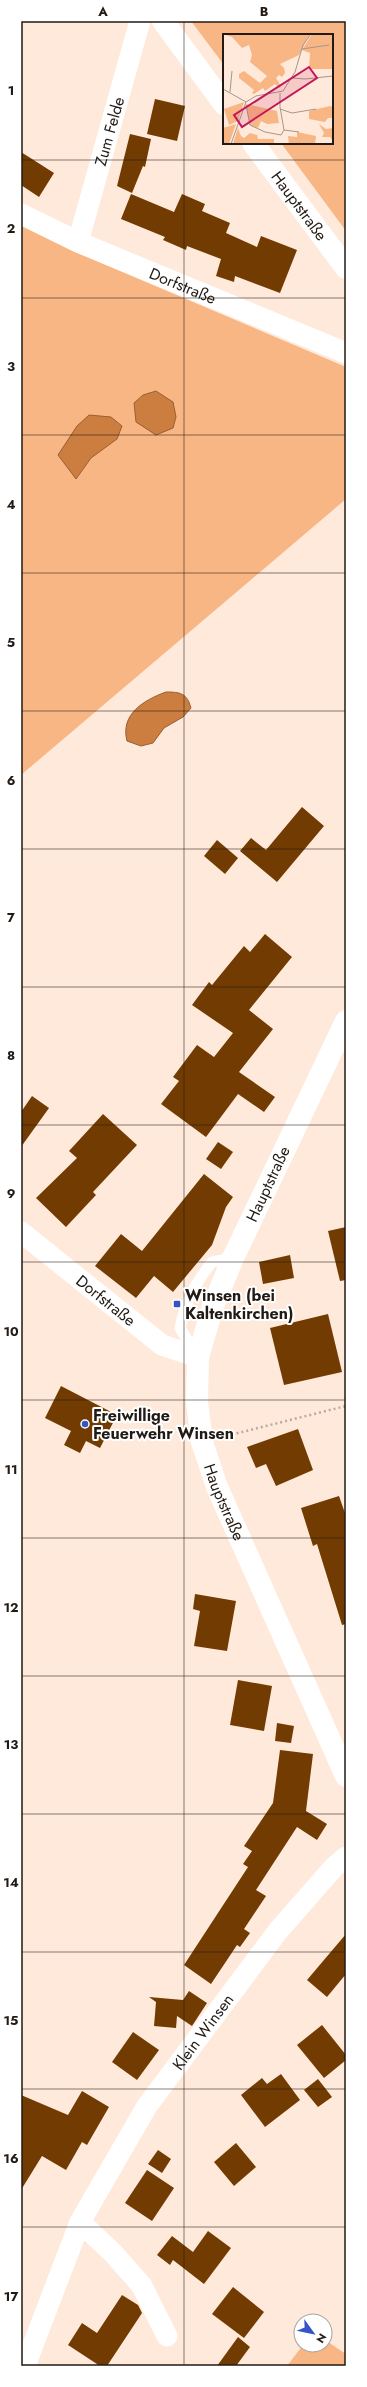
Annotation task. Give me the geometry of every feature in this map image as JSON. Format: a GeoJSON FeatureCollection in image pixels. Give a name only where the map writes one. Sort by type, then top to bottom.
{"type":"FeatureCollection","features":[{"type":"Feature","properties":{"kind":"street","name":"Zum Felde"},"geometry":{"type":"LineString","coordinates":[[78,242],[140,21]]}},
{"type":"Feature","properties":{"kind":"street"},"geometry":{"type":"LineString","coordinates":[[163,21],[223,103]]}},
{"type":"Feature","properties":{"kind":"street","name":"Hauptstraße"},"geometry":{"type":"LineString","coordinates":[[254,144],[346,268]]}},
{"type":"Feature","properties":{"kind":"street","name":"Dorfstraße"},"geometry":{"type":"LineString","coordinates":[[21,214],[78,242],[346,353]]}},
{"type":"Feature","properties":{"kind":"street","name":"Hauptstraße"},"geometry":{"type":"LineString","coordinates":[[346,1021],[233,1258],[213,1306],[198,1357],[197,1402],[202,1442],[217,1487],[346,1776]]}},
{"type":"Feature","properties":{"kind":"street","name":"Dorfstraße"},"geometry":{"type":"LineString","coordinates":[[21,1232],[162,1345],[198,1357]]}},
{"type":"Feature","properties":{"kind":"street","name":"Klein Winsen"},"geometry":{"type":"LineString","coordinates":[[25,2366],[80,2222],[147,2106],[278,1931],[334,1867],[346,1857]]}},
{"type":"Feature","properties":{"kind":"street"},"geometry":{"type":"LineString","coordinates":[[80,2222],[113,2252],[142,2286],[167,2336]]}},
{"type":"Feature","properties":{"kind":"path"},"geometry":{"type":"LineString","coordinates":[[202,1442],[346,1406]]}},
{"type":"Feature","properties":{"kind":"shaded area"},"geometry":{"type":"Polygon","coordinates":[[[191,21],[346,21],[346,231],[282,144],[333,144],[333,34],[223,34],[223,64],[191,21]]]}},
{"type":"Feature","properties":{"kind":"shaded area"},"geometry":{"type":"Polygon","coordinates":[[[21,222],[80,254],[346,367],[346,499],[21,775],[21,222]]]}},
{"type":"Feature","properties":{"kind":"shaded area"},"geometry":{"type":"Polygon","coordinates":[[[156,391],[173,402],[176,417],[173,428],[156,435],[136,422],[134,403],[143,395],[156,391]]]}},
{"type":"Feature","properties":{"kind":"shaded area"},"geometry":{"type":"Polygon","coordinates":[[[89,415],[111,417],[122,426],[117,439],[91,458],[76,479],[58,455],[77,426],[89,415]]]}},
{"type":"Feature","properties":{"kind":"shaded area"},"geometry":{"type":"Polygon","coordinates":[[[166,692],[182,694],[187,699],[191,708],[183,717],[164,728],[153,743],[141,746],[127,741],[126,731],[130,716],[142,704],[166,692]]]}},
{"type":"Feature","properties":{"kind":"shaded area"},"geometry":{"type":"Polygon","coordinates":[[[333,2345],[346,2354],[346,2366],[287,2366],[297,2353],[333,2353],[333,2345]]]}},
{"type":"Feature","properties":{"kind":"building"},"geometry":{"type":"Polygon","coordinates":[[[155,99],[185,106],[177,141],[147,134],[155,99]]]}},
{"type":"Feature","properties":{"kind":"building"},"geometry":{"type":"Polygon","coordinates":[[[130,134],[151,139],[145,167],[143,166],[132,193],[117,186],[130,134]]]}},
{"type":"Feature","properties":{"kind":"building"},"geometry":{"type":"Polygon","coordinates":[[[21,152],[54,173],[39,197],[21,185],[21,152]]]}},
{"type":"Feature","properties":{"kind":"building"},"geometry":{"type":"Polygon","coordinates":[[[131,194],[174,212],[182,194],[205,204],[202,211],[230,223],[226,233],[257,247],[261,236],[297,250],[280,293],[235,276],[234,282],[216,276],[221,259],[187,246],[186,250],[163,240],[165,237],[121,219],[131,194]]]}},
{"type":"Feature","properties":{"kind":"building"},"geometry":{"type":"Polygon","coordinates":[[[302,807],[324,826],[277,882],[240,851],[251,838],[266,850],[302,807]]]}},
{"type":"Feature","properties":{"kind":"building"},"geometry":{"type":"Polygon","coordinates":[[[217,840],[238,858],[225,874],[204,856],[217,840]]]}},
{"type":"Feature","properties":{"kind":"building"},"geometry":{"type":"Polygon","coordinates":[[[265,934],[292,957],[249,1010],[273,1029],[239,1072],[275,1097],[264,1112],[238,1094],[206,1137],[161,1104],[179,1081],[173,1077],[197,1045],[214,1057],[233,1033],[192,1005],[209,982],[212,985],[244,946],[250,952],[265,934]]]}},
{"type":"Feature","properties":{"kind":"building"},"geometry":{"type":"Polygon","coordinates":[[[32,1096],[49,1108],[21,1147],[21,1112],[32,1096]]]}},
{"type":"Feature","properties":{"kind":"building"},"geometry":{"type":"Polygon","coordinates":[[[103,1114],[137,1145],[93,1192],[96,1195],[66,1227],[36,1198],[77,1158],[69,1151],[103,1114]]]}},
{"type":"Feature","properties":{"kind":"building"},"geometry":{"type":"Polygon","coordinates":[[[218,1142],[233,1152],[221,1169],[206,1159],[218,1142]]]}},
{"type":"Feature","properties":{"kind":"building"},"geometry":{"type":"Polygon","coordinates":[[[204,1174],[233,1197],[226,1207],[212,1245],[173,1292],[154,1276],[136,1298],[95,1266],[121,1234],[142,1251],[204,1174]]]}},
{"type":"Feature","properties":{"kind":"building"},"geometry":{"type":"Polygon","coordinates":[[[346,1227],[346,1280],[340,1281],[328,1231],[346,1227]]]}},
{"type":"Feature","properties":{"kind":"building"},"geometry":{"type":"Polygon","coordinates":[[[290,1255],[294,1278],[263,1284],[259,1262],[290,1255]]]}},
{"type":"Feature","properties":{"kind":"building"},"geometry":{"type":"Polygon","coordinates":[[[328,1314],[342,1372],[284,1385],[270,1328],[328,1314]]]}},
{"type":"Feature","properties":{"kind":"building","name":"Freiwillige Feuerwehr Winsen"},"geometry":{"type":"Polygon","coordinates":[[[61,1386],[117,1415],[100,1448],[86,1441],[80,1453],[64,1445],[71,1431],[45,1418],[61,1386]]]}},
{"type":"Feature","properties":{"kind":"building"},"geometry":{"type":"Polygon","coordinates":[[[298,1429],[313,1470],[276,1486],[266,1464],[256,1468],[247,1447],[298,1429]]]}},
{"type":"Feature","properties":{"kind":"building"},"geometry":{"type":"Polygon","coordinates":[[[339,1496],[346,1516],[346,1624],[342,1625],[317,1544],[313,1546],[301,1508],[339,1496]]]}},
{"type":"Feature","properties":{"kind":"building"},"geometry":{"type":"Polygon","coordinates":[[[195,1594],[236,1601],[227,1651],[194,1646],[200,1611],[193,1609],[195,1594]]]}},
{"type":"Feature","properties":{"kind":"building"},"geometry":{"type":"Polygon","coordinates":[[[238,1680],[272,1686],[264,1731],[230,1725],[238,1680]]]}},
{"type":"Feature","properties":{"kind":"building"},"geometry":{"type":"Polygon","coordinates":[[[277,1723],[294,1726],[291,1743],[275,1741],[277,1723]]]}},
{"type":"Feature","properties":{"kind":"building"},"geometry":{"type":"Polygon","coordinates":[[[280,1750],[313,1754],[306,1811],[327,1824],[317,1840],[297,1827],[256,1890],[266,1896],[244,1929],[250,1933],[240,1947],[237,1945],[211,1984],[184,1965],[248,1867],[243,1864],[252,1851],[244,1846],[273,1803],[280,1750]]]}},
{"type":"Feature","properties":{"kind":"building"},"geometry":{"type":"Polygon","coordinates":[[[346,1934],[346,1974],[327,1997],[307,1980],[346,1934]]]}},
{"type":"Feature","properties":{"kind":"building"},"geometry":{"type":"Polygon","coordinates":[[[189,1991],[207,2003],[192,2026],[177,2016],[176,2028],[154,2026],[156,2002],[149,1997],[183,2000],[189,1991]]]}},
{"type":"Feature","properties":{"kind":"building"},"geometry":{"type":"Polygon","coordinates":[[[322,2025],[346,2055],[346,2060],[324,2078],[297,2045],[322,2025]]]}},
{"type":"Feature","properties":{"kind":"building"},"geometry":{"type":"Polygon","coordinates":[[[133,2032],[159,2050],[137,2080],[112,2062],[133,2032]]]}},
{"type":"Feature","properties":{"kind":"building"},"geometry":{"type":"Polygon","coordinates":[[[281,2074],[300,2100],[265,2127],[241,2095],[262,2078],[267,2084],[281,2074]]]}},
{"type":"Feature","properties":{"kind":"building"},"geometry":{"type":"Polygon","coordinates":[[[318,2079],[332,2097],[318,2107],[304,2090],[318,2079]]]}},
{"type":"Feature","properties":{"kind":"building"},"geometry":{"type":"Polygon","coordinates":[[[82,2091],[109,2107],[87,2145],[82,2142],[66,2170],[42,2156],[21,2190],[21,2095],[68,2115],[82,2091]]]}},
{"type":"Feature","properties":{"kind":"building"},"geometry":{"type":"Polygon","coordinates":[[[236,2143],[256,2167],[234,2186],[214,2162],[236,2143]]]}},
{"type":"Feature","properties":{"kind":"building"},"geometry":{"type":"Polygon","coordinates":[[[158,2150],[171,2159],[162,2173],[148,2164],[158,2150]]]}},
{"type":"Feature","properties":{"kind":"building"},"geometry":{"type":"Polygon","coordinates":[[[147,2170],[174,2188],[152,2221],[125,2203],[147,2170]]]}},
{"type":"Feature","properties":{"kind":"building"},"geometry":{"type":"Polygon","coordinates":[[[208,2231],[231,2248],[204,2284],[173,2260],[170,2265],[157,2255],[172,2236],[193,2252],[208,2231]]]}},
{"type":"Feature","properties":{"kind":"building"},"geometry":{"type":"Polygon","coordinates":[[[233,2287],[264,2312],[244,2338],[212,2314],[233,2287]]]}},
{"type":"Feature","properties":{"kind":"building"},"geometry":{"type":"Polygon","coordinates":[[[122,2295],[138,2305],[142,2313],[107,2366],[100,2366],[68,2345],[82,2323],[97,2333],[122,2295]]]}},
{"type":"Feature","properties":{"kind":"building"},"geometry":{"type":"Polygon","coordinates":[[[238,2337],[250,2347],[236,2366],[217,2366],[238,2337]]]}},
{"type":"Feature","properties":{"kind":"place","name":"Winsen (bei Kaltenkirchen)"},"geometry":{"type":"Point","coordinates":[177,1304]}},
{"type":"Feature","properties":{"kind":"place","name":"Freiwillige Feuerwehr Winsen"},"geometry":{"type":"Point","coordinates":[85,1424]}}]}
